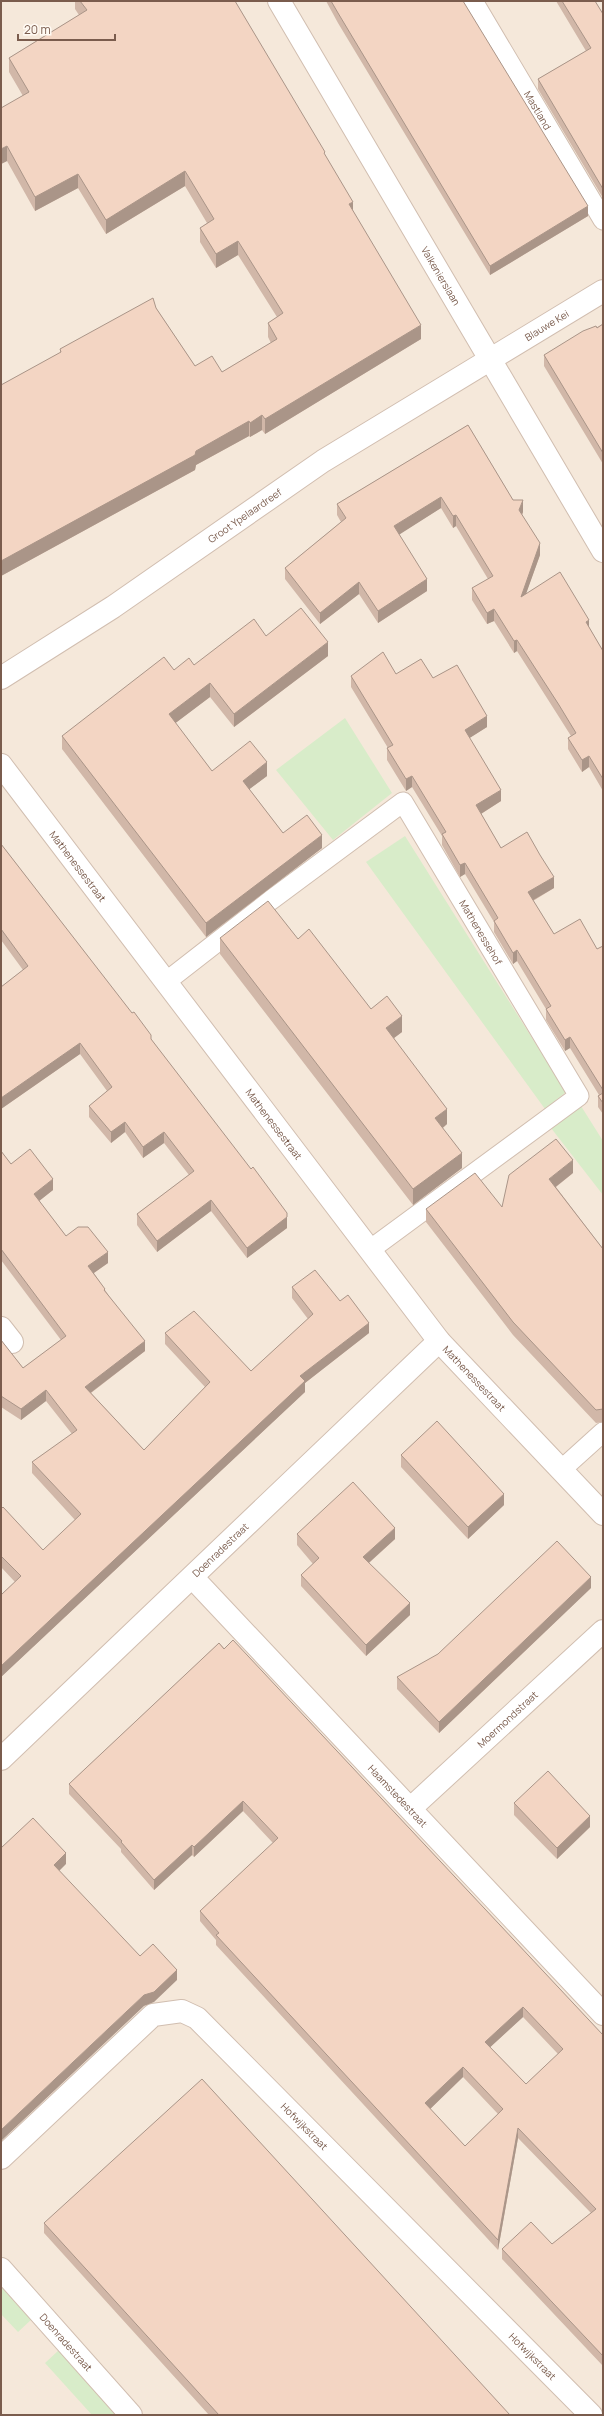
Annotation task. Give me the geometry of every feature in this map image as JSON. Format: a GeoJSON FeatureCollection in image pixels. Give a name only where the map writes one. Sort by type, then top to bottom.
{"type":"FeatureCollection","features":[{"type":"Feature","properties":{"kind":"street","name":"Valkenierslaan"},"geometry":{"type":"LineString","coordinates":[[279,1],[603,551]]}},
{"type":"Feature","properties":{"kind":"street","name":"Blauwe Kei"},"geometry":{"type":"LineString","coordinates":[[490,359],[603,290]]}},
{"type":"Feature","properties":{"kind":"street","name":"Groot Ypelaardreef"},"geometry":{"type":"LineString","coordinates":[[1,678],[113,607],[323,461],[490,359]]}},
{"type":"Feature","properties":{"kind":"street","name":"Mathenessestraat"},"geometry":{"type":"LineString","coordinates":[[1,765],[371,1249],[439,1342],[603,1514]]}},
{"type":"Feature","properties":{"kind":"street","name":"Doenradestraat"},"geometry":{"type":"LineString","coordinates":[[1,1760],[439,1342]]}},
{"type":"Feature","properties":{"kind":"street","name":"Haamstedestraat"},"geometry":{"type":"LineString","coordinates":[[193,1578],[412,1808],[603,2014]]}},
{"type":"Feature","properties":{"kind":"street","name":"Moermondstraat"},"geometry":{"type":"LineString","coordinates":[[412,1808],[603,1631]]}},
{"type":"Feature","properties":{"kind":"street","name":"Hofwijkstraat"},"geometry":{"type":"LineString","coordinates":[[1,2158],[153,2015],[182,2011],[197,2018],[591,2415]]}},
{"type":"Feature","properties":{"kind":"street","name":"Doenradestraat"},"geometry":{"type":"LineString","coordinates":[[1,2269],[131,2415]]}},
{"type":"Feature","properties":{"kind":"lane","name":"Mastland"},"geometry":{"type":"LineString","coordinates":[[473,1],[603,220]]}},
{"type":"Feature","properties":{"kind":"lane","name":"Mathenessehof"},"geometry":{"type":"LineString","coordinates":[[167,981],[271,900],[403,802],[579,1096],[371,1249]]}},
{"type":"Feature","properties":{"kind":"lane"},"geometry":{"type":"LineString","coordinates":[[561,1470],[603,1432]]}},
{"type":"Feature","properties":{"kind":"shaded area"},"geometry":{"type":"Polygon","coordinates":[[[1,1],[603,1],[603,2415],[1,2415],[1,1]]]}},
{"type":"Feature","properties":{"kind":"green space"},"geometry":{"type":"Polygon","coordinates":[[[345,718],[392,793],[333,840],[276,770],[345,718]]]}},
{"type":"Feature","properties":{"kind":"green space"},"geometry":{"type":"Polygon","coordinates":[[[405,836],[566,1092],[545,1109],[366,862],[405,836]]]}},
{"type":"Feature","properties":{"kind":"green space"},"geometry":{"type":"Polygon","coordinates":[[[581,1106],[603,1141],[603,1195],[551,1128],[581,1106]]]}},
{"type":"Feature","properties":{"kind":"green space"},"geometry":{"type":"Polygon","coordinates":[[[1,2285],[32,2319],[18,2332],[1,2314],[1,2285]]]}},
{"type":"Feature","properties":{"kind":"green space"},"geometry":{"type":"Polygon","coordinates":[[[59,2350],[118,2415],[92,2415],[45,2363],[59,2350]]]}},
{"type":"Feature","properties":{"kind":"building"},"geometry":{"type":"Polygon","coordinates":[[[80,1],[235,1],[325,152],[324,153],[353,202],[349,204],[421,325],[265,419],[262,415],[250,423],[249,421],[196,451],[195,455],[1,561],[1,385],[61,352],[60,349],[153,298],[156,308],[195,366],[212,356],[222,372],[277,339],[268,323],[283,313],[238,241],[216,254],[200,228],[214,219],[185,171],[106,220],[78,174],[35,197],[7,146],[1,149],[1,108],[29,92],[9,58],[87,10],[80,1]]]}},
{"type":"Feature","properties":{"kind":"building"},"geometry":{"type":"Polygon","coordinates":[[[331,1],[463,1],[588,206],[490,266],[331,1]]]}},
{"type":"Feature","properties":{"kind":"building"},"geometry":{"type":"Polygon","coordinates":[[[562,1],[595,1],[603,14],[603,189],[538,79],[591,48],[562,1]]]}},
{"type":"Feature","properties":{"kind":"building"},"geometry":{"type":"Polygon","coordinates":[[[603,324],[603,453],[544,355],[583,331],[596,326],[597,328],[603,324]]]}},
{"type":"Feature","properties":{"kind":"building"},"geometry":{"type":"Polygon","coordinates":[[[468,425],[513,500],[523,500],[519,510],[540,543],[521,597],[560,572],[589,620],[586,622],[603,651],[603,779],[589,756],[582,760],[568,738],[576,733],[517,640],[514,641],[494,609],[487,613],[472,588],[493,576],[456,515],[453,516],[441,497],[394,526],[427,579],[378,611],[359,582],[320,613],[285,568],[346,518],[337,504],[468,425]]]}},
{"type":"Feature","properties":{"kind":"building"},"geometry":{"type":"Polygon","coordinates":[[[301,608],[328,642],[234,714],[210,683],[169,714],[212,771],[250,741],[267,762],[243,781],[283,833],[307,815],[322,835],[206,923],[62,736],[164,657],[174,670],[189,658],[194,665],[254,619],[266,636],[301,608]]]}},
{"type":"Feature","properties":{"kind":"building"},"geometry":{"type":"Polygon","coordinates":[[[383,652],[396,674],[421,659],[433,678],[457,665],[487,716],[465,730],[501,790],[476,805],[501,848],[527,832],[554,877],[528,892],[554,934],[580,919],[597,949],[603,946],[603,1090],[570,1037],[565,1040],[546,1009],[551,1006],[517,950],[513,953],[494,921],[498,918],[465,863],[460,865],[442,834],[446,832],[412,776],[406,779],[387,748],[393,745],[351,676],[383,652]]]}},
{"type":"Feature","properties":{"kind":"building"},"geometry":{"type":"Polygon","coordinates":[[[1,844],[132,1013],[134,1012],[151,1035],[151,1039],[251,1169],[253,1167],[287,1213],[287,1217],[247,1248],[211,1200],[157,1241],[137,1214],[194,1171],[164,1132],[143,1147],[125,1122],[111,1132],[89,1106],[112,1087],[80,1043],[1,1098],[1,987],[28,966],[1,929],[1,844]]]}},
{"type":"Feature","properties":{"kind":"building"},"geometry":{"type":"Polygon","coordinates":[[[268,901],[298,939],[309,929],[371,1009],[387,996],[402,1016],[386,1028],[447,1109],[435,1118],[462,1153],[413,1189],[220,938],[268,901]]]}},
{"type":"Feature","properties":{"kind":"building"},"geometry":{"type":"Polygon","coordinates":[[[603,1093],[603,1103],[598,1096],[603,1093]]]}},
{"type":"Feature","properties":{"kind":"building"},"geometry":{"type":"Polygon","coordinates":[[[556,1139],[573,1160],[549,1179],[603,1249],[603,1409],[596,1410],[513,1322],[426,1209],[475,1173],[502,1207],[509,1175],[556,1139]]]}},
{"type":"Feature","properties":{"kind":"building"},"geometry":{"type":"Polygon","coordinates":[[[30,1149],[53,1179],[34,1194],[66,1236],[78,1227],[88,1227],[108,1252],[88,1266],[105,1289],[104,1290],[145,1341],[85,1387],[144,1450],[210,1382],[165,1333],[194,1311],[251,1371],[313,1314],[292,1287],[315,1270],[340,1301],[348,1295],[369,1323],[300,1376],[305,1381],[1,1666],[1,1595],[21,1576],[1,1556],[1,1509],[3,1507],[43,1550],[81,1514],[32,1462],[77,1430],[46,1390],[21,1409],[1,1396],[1,1340],[23,1368],[66,1336],[1,1249],[1,1151],[11,1164],[30,1149]]]}},
{"type":"Feature","properties":{"kind":"building"},"geometry":{"type":"Polygon","coordinates":[[[437,1421],[504,1494],[468,1527],[401,1455],[437,1421]]]}},
{"type":"Feature","properties":{"kind":"building"},"geometry":{"type":"Polygon","coordinates":[[[353,1482],[395,1528],[363,1557],[410,1603],[366,1645],[301,1575],[319,1558],[297,1534],[353,1482]]]}},
{"type":"Feature","properties":{"kind":"building"},"geometry":{"type":"Polygon","coordinates":[[[557,1541],[591,1577],[439,1722],[397,1677],[438,1654],[557,1541]]]}},
{"type":"Feature","properties":{"kind":"building"},"geometry":{"type":"Polygon","coordinates":[[[233,1640],[603,2035],[603,2356],[502,2249],[531,2222],[552,2244],[596,2209],[518,2128],[498,2240],[216,1935],[219,1933],[200,1911],[278,1838],[243,1801],[194,1847],[192,1845],[154,1880],[121,1842],[122,1841],[69,1784],[219,1643],[224,1649],[233,1640]],[[523,2007],[485,2042],[526,2084],[563,2049],[523,2007]],[[463,2067],[425,2103],[465,2146],[503,2109],[463,2067]]]}},
{"type":"Feature","properties":{"kind":"building"},"geometry":{"type":"Polygon","coordinates":[[[548,1771],[590,1816],[557,1848],[514,1803],[548,1771]]]}},
{"type":"Feature","properties":{"kind":"building"},"geometry":{"type":"Polygon","coordinates":[[[33,1818],[66,1853],[54,1865],[140,1956],[153,1944],[177,1970],[154,1992],[144,1995],[1,2130],[1,1848],[33,1818]]]}},
{"type":"Feature","properties":{"kind":"building"},"geometry":{"type":"Polygon","coordinates":[[[202,2079],[510,2415],[219,2415],[44,2223],[202,2079]]]}}]}
